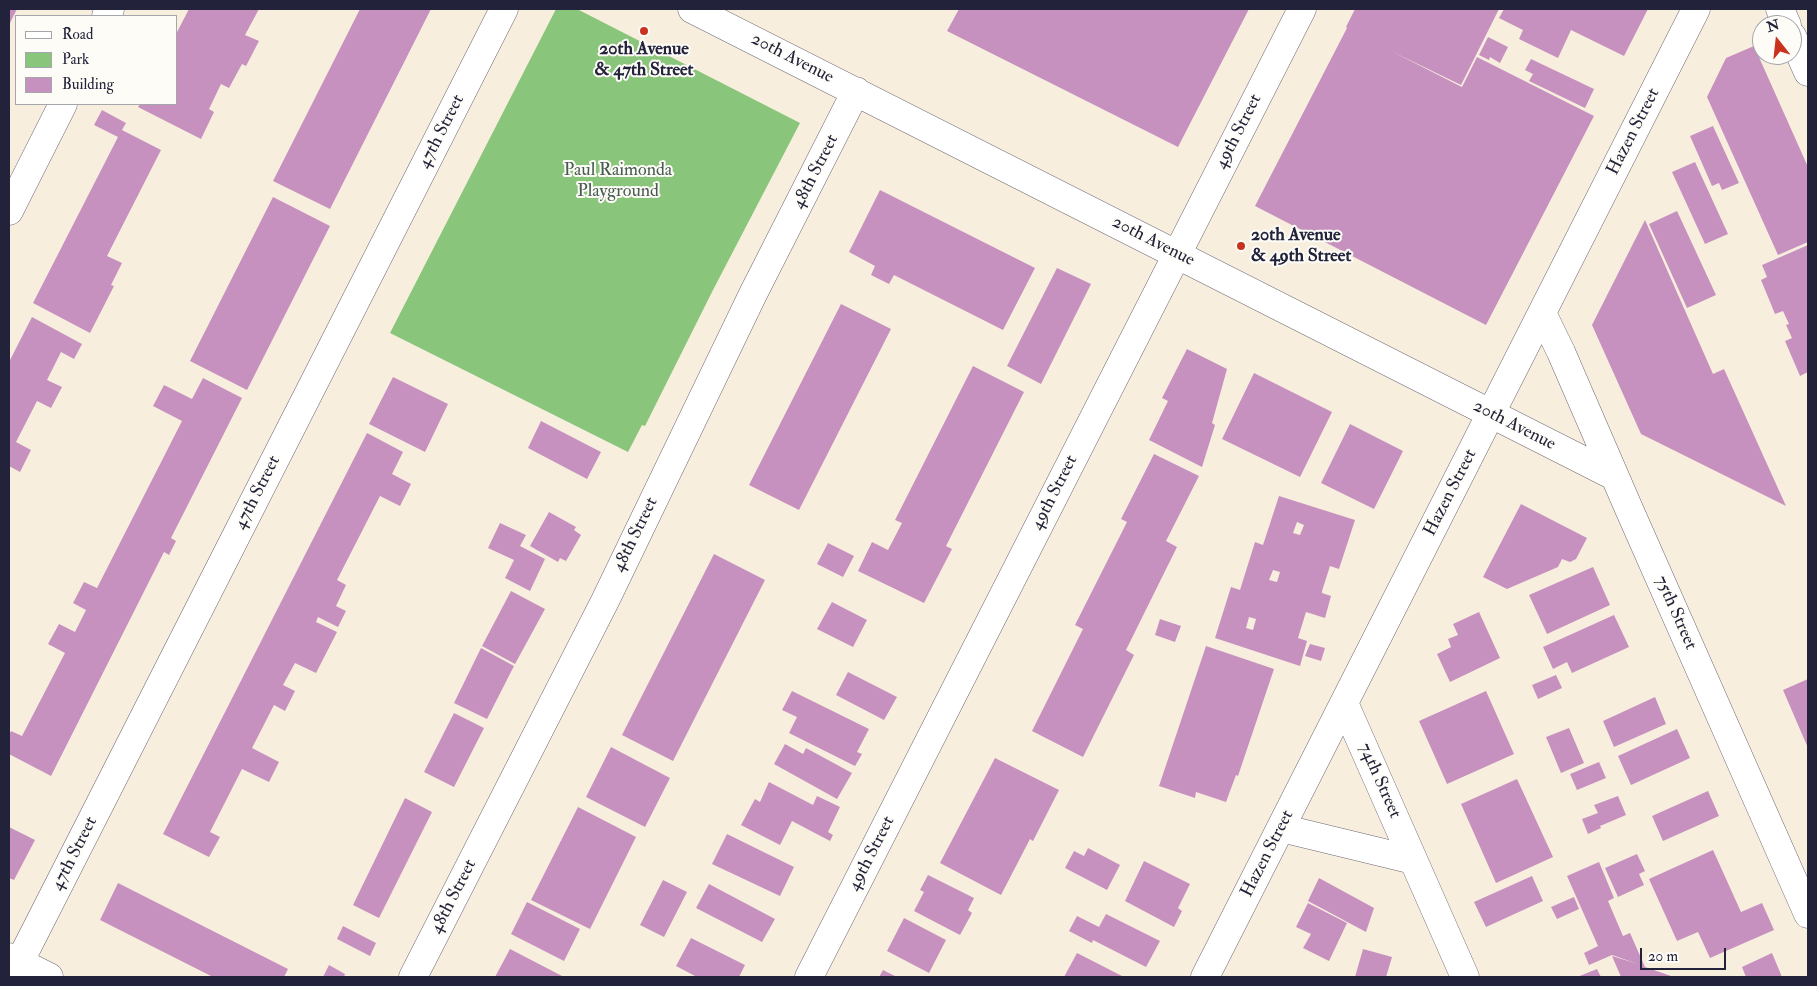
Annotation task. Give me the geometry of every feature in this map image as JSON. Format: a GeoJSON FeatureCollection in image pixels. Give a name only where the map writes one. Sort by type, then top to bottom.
{"type":"FeatureCollection","features":[{"type":"Feature","properties":{"kind":"street","name":"47th Street"},"geometry":{"type":"LineString","coordinates":[[14,966],[504,9]]}},
{"type":"Feature","properties":{"kind":"street","name":"20th Avenue"},"geometry":{"type":"LineString","coordinates":[[692,9],[1614,476]]}},
{"type":"Feature","properties":{"kind":"street","name":"49th Street"},"geometry":{"type":"LineString","coordinates":[[809,977],[1302,9]]}},
{"type":"Feature","properties":{"kind":"street","name":"Hazen Street"},"geometry":{"type":"LineString","coordinates":[[1205,977],[1696,9]]}},
{"type":"Feature","properties":{"kind":"street"},"geometry":{"type":"LineString","coordinates":[[1802,58],[1808,72]]}},
{"type":"Feature","properties":{"kind":"street","name":"48th Street"},"geometry":{"type":"LineString","coordinates":[[413,977],[605,601],[753,294],[856,91]]}},
{"type":"Feature","properties":{"kind":"street"},"geometry":{"type":"LineString","coordinates":[[9,211],[62,105]]}},
{"type":"Feature","properties":{"kind":"street","name":"75th Street"},"geometry":{"type":"LineString","coordinates":[[1542,313],[1561,352],[1808,914]]}},
{"type":"Feature","properties":{"kind":"street","name":"74th Street"},"geometry":{"type":"LineString","coordinates":[[1344,703],[1465,977]]}},
{"type":"Feature","properties":{"kind":"street"},"geometry":{"type":"LineString","coordinates":[[1281,828],[1413,860]]}},
{"type":"Feature","properties":{"kind":"street"},"geometry":{"type":"LineString","coordinates":[[14,966],[49,977]]}},
{"type":"Feature","properties":{"kind":"green space","name":"Paul Raimonda Playground"},"geometry":{"type":"Polygon","coordinates":[[[556,9],[577,9],[800,123],[645,426],[642,425],[628,452],[390,333],[556,9]]]}},
{"type":"Feature","properties":{"kind":"building"},"geometry":{"type":"Polygon","coordinates":[[[9,9],[17,9],[9,25],[9,9]]]}},
{"type":"Feature","properties":{"kind":"building"},"geometry":{"type":"Polygon","coordinates":[[[189,9],[259,9],[245,35],[259,41],[246,66],[242,64],[229,88],[221,84],[209,109],[214,112],[201,139],[138,107],[139,105],[178,105],[178,30],[189,9]]]}},
{"type":"Feature","properties":{"kind":"building"},"geometry":{"type":"Polygon","coordinates":[[[360,9],[431,9],[330,209],[273,181],[360,9]]]}},
{"type":"Feature","properties":{"kind":"building"},"geometry":{"type":"Polygon","coordinates":[[[959,9],[1249,9],[1178,147],[947,31],[959,9]]]}},
{"type":"Feature","properties":{"kind":"building"},"geometry":{"type":"Polygon","coordinates":[[[1355,9],[1499,9],[1461,85],[1391,51],[1462,87],[1477,57],[1594,116],[1486,325],[1255,206],[1355,9]]]}},
{"type":"Feature","properties":{"kind":"building"},"geometry":{"type":"Polygon","coordinates":[[[1504,9],[1648,9],[1624,56],[1571,30],[1558,58],[1519,39],[1523,30],[1499,18],[1504,9]]]}},
{"type":"Feature","properties":{"kind":"building"},"geometry":{"type":"Polygon","coordinates":[[[1488,37],[1508,47],[1500,63],[1490,57],[1489,60],[1479,55],[1488,37]]]}},
{"type":"Feature","properties":{"kind":"building"},"geometry":{"type":"Polygon","coordinates":[[[1752,47],[1752,65],[1762,65],[1808,167],[1808,242],[1778,255],[1707,97],[1726,58],[1752,47]]]}},
{"type":"Feature","properties":{"kind":"building"},"geometry":{"type":"Polygon","coordinates":[[[1531,59],[1594,89],[1585,108],[1529,81],[1533,74],[1525,70],[1531,59]]]}},
{"type":"Feature","properties":{"kind":"building"},"geometry":{"type":"Polygon","coordinates":[[[102,110],[126,123],[122,130],[161,150],[107,256],[122,263],[111,285],[114,286],[90,333],[33,303],[118,137],[94,125],[102,110]]]}},
{"type":"Feature","properties":{"kind":"building"},"geometry":{"type":"Polygon","coordinates":[[[1713,126],[1739,183],[1722,190],[1719,183],[1712,186],[1690,136],[1713,126]]]}},
{"type":"Feature","properties":{"kind":"building"},"geometry":{"type":"Polygon","coordinates":[[[1695,162],[1728,234],[1705,244],[1672,172],[1695,162]]]}},
{"type":"Feature","properties":{"kind":"building"},"geometry":{"type":"Polygon","coordinates":[[[880,190],[1035,268],[1003,330],[894,275],[889,284],[871,275],[875,266],[849,252],[880,190]]]}},
{"type":"Feature","properties":{"kind":"building"},"geometry":{"type":"Polygon","coordinates":[[[273,197],[330,226],[247,390],[190,361],[273,197]]]}},
{"type":"Feature","properties":{"kind":"building"},"geometry":{"type":"Polygon","coordinates":[[[1677,211],[1716,295],[1687,308],[1649,224],[1677,211]]]}},
{"type":"Feature","properties":{"kind":"building"},"geometry":{"type":"Polygon","coordinates":[[[1645,220],[1713,374],[1724,369],[1786,506],[1641,434],[1592,325],[1645,220]]]}},
{"type":"Feature","properties":{"kind":"building"},"geometry":{"type":"Polygon","coordinates":[[[1808,245],[1808,372],[1800,376],[1785,341],[1792,338],[1786,325],[1789,324],[1783,311],[1775,314],[1761,280],[1767,277],[1762,265],[1808,245]]]}},
{"type":"Feature","properties":{"kind":"building"},"geometry":{"type":"Polygon","coordinates":[[[1057,268],[1091,284],[1041,384],[1007,366],[1057,268]]]}},
{"type":"Feature","properties":{"kind":"building"},"geometry":{"type":"Polygon","coordinates":[[[841,304],[891,329],[799,510],[749,485],[841,304]]]}},
{"type":"Feature","properties":{"kind":"building"},"geometry":{"type":"Polygon","coordinates":[[[32,317],[82,344],[74,359],[61,352],[47,380],[62,387],[51,408],[37,401],[16,442],[31,450],[20,472],[9,466],[9,362],[32,317]]]}},
{"type":"Feature","properties":{"kind":"building"},"geometry":{"type":"Polygon","coordinates":[[[1187,349],[1227,369],[1212,423],[1215,425],[1202,467],[1149,440],[1168,401],[1162,398],[1187,349]]]}},
{"type":"Feature","properties":{"kind":"building"},"geometry":{"type":"Polygon","coordinates":[[[973,366],[1024,392],[946,546],[952,549],[924,603],[858,571],[872,542],[888,550],[902,523],[895,520],[973,366]]]}},
{"type":"Feature","properties":{"kind":"building"},"geometry":{"type":"Polygon","coordinates":[[[1254,373],[1332,412],[1300,477],[1222,439],[1254,373]]]}},
{"type":"Feature","properties":{"kind":"building"},"geometry":{"type":"Polygon","coordinates":[[[393,377],[448,404],[425,452],[369,424],[393,377]]]}},
{"type":"Feature","properties":{"kind":"building"},"geometry":{"type":"Polygon","coordinates":[[[203,378],[242,398],[171,538],[176,541],[169,555],[164,552],[51,776],[9,754],[9,735],[11,731],[22,736],[65,653],[48,644],[59,624],[75,632],[86,610],[73,603],[84,582],[97,588],[182,421],[153,406],[164,385],[192,399],[203,378]]]}},
{"type":"Feature","properties":{"kind":"building"},"geometry":{"type":"Polygon","coordinates":[[[541,421],[601,452],[587,479],[528,448],[541,421]]]}},
{"type":"Feature","properties":{"kind":"building"},"geometry":{"type":"Polygon","coordinates":[[[1350,424],[1403,451],[1374,509],[1321,483],[1350,424]]]}},
{"type":"Feature","properties":{"kind":"building"},"geometry":{"type":"Polygon","coordinates":[[[367,433],[403,452],[392,474],[411,484],[400,506],[380,496],[337,580],[346,585],[336,606],[346,611],[338,627],[318,617],[316,622],[337,632],[316,673],[295,663],[283,685],[295,691],[285,711],[274,705],[252,748],[279,762],[269,782],[242,769],[210,832],[220,837],[209,857],[163,834],[367,433]]]}},
{"type":"Feature","properties":{"kind":"building"},"geometry":{"type":"Polygon","coordinates":[[[1154,454],[1199,476],[1166,541],[1177,547],[1126,650],[1134,655],[1083,757],[1032,731],[1083,629],[1075,625],[1127,522],[1121,519],[1154,454]]]}},
{"type":"Feature","properties":{"kind":"building"},"geometry":{"type":"Polygon","coordinates":[[[1279,496],[1355,520],[1339,569],[1330,566],[1322,591],[1322,593],[1331,596],[1325,618],[1306,612],[1298,638],[1307,641],[1300,666],[1215,638],[1231,587],[1240,590],[1255,542],[1263,545],[1279,496]],[[1297,522],[1293,533],[1300,535],[1304,525],[1297,522]],[[1273,570],[1269,580],[1277,582],[1280,572],[1273,570]],[[1249,617],[1246,628],[1253,630],[1256,619],[1249,617]]]}},
{"type":"Feature","properties":{"kind":"building"},"geometry":{"type":"Polygon","coordinates":[[[1521,504],[1587,538],[1576,559],[1570,562],[1562,559],[1558,567],[1507,589],[1483,577],[1521,504]]]}},
{"type":"Feature","properties":{"kind":"building"},"geometry":{"type":"Polygon","coordinates":[[[549,512],[576,527],[574,530],[581,535],[566,561],[560,558],[558,562],[530,546],[549,512]]]}},
{"type":"Feature","properties":{"kind":"building"},"geometry":{"type":"Polygon","coordinates":[[[500,523],[526,535],[520,546],[545,559],[530,591],[505,578],[514,560],[488,548],[500,523]]]}},
{"type":"Feature","properties":{"kind":"building"},"geometry":{"type":"Polygon","coordinates":[[[828,543],[854,556],[843,577],[817,564],[828,543]]]}},
{"type":"Feature","properties":{"kind":"building"},"geometry":{"type":"Polygon","coordinates":[[[714,554],[765,580],[673,761],[622,735],[714,554]]]}},
{"type":"Feature","properties":{"kind":"building"},"geometry":{"type":"Polygon","coordinates":[[[1593,567],[1610,605],[1547,634],[1529,595],[1593,567]]]}},
{"type":"Feature","properties":{"kind":"building"},"geometry":{"type":"Polygon","coordinates":[[[511,591],[545,609],[515,664],[482,646],[511,591]]]}},
{"type":"Feature","properties":{"kind":"building"},"geometry":{"type":"Polygon","coordinates":[[[832,602],[867,620],[853,647],[817,629],[832,602]]]}},
{"type":"Feature","properties":{"kind":"building"},"geometry":{"type":"Polygon","coordinates":[[[1479,612],[1500,658],[1450,682],[1437,654],[1451,647],[1448,639],[1458,635],[1453,624],[1479,612]]]}},
{"type":"Feature","properties":{"kind":"building"},"geometry":{"type":"Polygon","coordinates":[[[1614,615],[1629,647],[1572,673],[1567,662],[1553,669],[1543,647],[1614,615]]]}},
{"type":"Feature","properties":{"kind":"building"},"geometry":{"type":"Polygon","coordinates":[[[1160,619],[1181,626],[1175,642],[1155,635],[1160,619]]]}},
{"type":"Feature","properties":{"kind":"building"},"geometry":{"type":"Polygon","coordinates":[[[1310,644],[1325,648],[1321,661],[1305,656],[1310,644]]]}},
{"type":"Feature","properties":{"kind":"building"},"geometry":{"type":"Polygon","coordinates":[[[1206,646],[1274,669],[1238,776],[1236,775],[1226,802],[1196,792],[1195,798],[1159,786],[1206,646]]]}},
{"type":"Feature","properties":{"kind":"building"},"geometry":{"type":"Polygon","coordinates":[[[481,648],[514,666],[487,719],[454,703],[481,648]]]}},
{"type":"Feature","properties":{"kind":"building"},"geometry":{"type":"Polygon","coordinates":[[[848,672],[897,697],[884,720],[836,695],[848,672]]]}},
{"type":"Feature","properties":{"kind":"building"},"geometry":{"type":"Polygon","coordinates":[[[1556,675],[1562,688],[1538,699],[1532,685],[1556,675]]]}},
{"type":"Feature","properties":{"kind":"building"},"geometry":{"type":"Polygon","coordinates":[[[1808,679],[1808,748],[1783,690],[1808,679]]]}},
{"type":"Feature","properties":{"kind":"building"},"geometry":{"type":"Polygon","coordinates":[[[792,691],[869,729],[857,752],[862,754],[855,766],[789,733],[797,717],[782,710],[792,691]]]}},
{"type":"Feature","properties":{"kind":"building"},"geometry":{"type":"Polygon","coordinates":[[[1486,691],[1514,754],[1447,784],[1419,721],[1486,691]]]}},
{"type":"Feature","properties":{"kind":"building"},"geometry":{"type":"Polygon","coordinates":[[[1655,697],[1666,724],[1614,747],[1603,721],[1655,697]]]}},
{"type":"Feature","properties":{"kind":"building"},"geometry":{"type":"Polygon","coordinates":[[[454,713],[484,728],[454,787],[424,772],[454,713]]]}},
{"type":"Feature","properties":{"kind":"building"},"geometry":{"type":"Polygon","coordinates":[[[1569,728],[1584,763],[1561,773],[1546,737],[1569,728]]]}},
{"type":"Feature","properties":{"kind":"building"},"geometry":{"type":"Polygon","coordinates":[[[1677,729],[1690,758],[1631,785],[1618,756],[1677,729]]]}},
{"type":"Feature","properties":{"kind":"building"},"geometry":{"type":"Polygon","coordinates":[[[785,744],[803,754],[806,748],[852,773],[837,799],[774,764],[785,744]]]}},
{"type":"Feature","properties":{"kind":"building"},"geometry":{"type":"Polygon","coordinates":[[[611,747],[670,778],[645,827],[586,797],[611,747]]]}},
{"type":"Feature","properties":{"kind":"building"},"geometry":{"type":"Polygon","coordinates":[[[995,758],[1059,790],[1033,841],[1030,839],[1001,895],[940,863],[995,758]]]}},
{"type":"Feature","properties":{"kind":"building"},"geometry":{"type":"Polygon","coordinates":[[[1599,762],[1606,778],[1577,790],[1570,774],[1599,762]]]}},
{"type":"Feature","properties":{"kind":"building"},"geometry":{"type":"Polygon","coordinates":[[[1517,779],[1553,857],[1496,883],[1461,804],[1517,779]]]}},
{"type":"Feature","properties":{"kind":"building"},"geometry":{"type":"Polygon","coordinates":[[[769,782],[813,805],[817,796],[840,807],[828,832],[833,835],[830,841],[792,821],[780,845],[741,825],[755,799],[760,802],[769,782]]]}},
{"type":"Feature","properties":{"kind":"building"},"geometry":{"type":"Polygon","coordinates":[[[1708,791],[1719,816],[1663,841],[1652,816],[1708,791]]]}},
{"type":"Feature","properties":{"kind":"building"},"geometry":{"type":"Polygon","coordinates":[[[1618,796],[1626,815],[1600,826],[1601,828],[1588,834],[1582,819],[1598,813],[1594,805],[1618,796]]]}},
{"type":"Feature","properties":{"kind":"building"},"geometry":{"type":"Polygon","coordinates":[[[405,798],[432,812],[379,918],[353,905],[405,798]]]}},
{"type":"Feature","properties":{"kind":"building"},"geometry":{"type":"Polygon","coordinates":[[[578,807],[636,837],[590,929],[531,900],[578,807]]]}},
{"type":"Feature","properties":{"kind":"building"},"geometry":{"type":"Polygon","coordinates":[[[9,827],[35,840],[14,880],[9,878],[9,827]]]}},
{"type":"Feature","properties":{"kind":"building"},"geometry":{"type":"Polygon","coordinates":[[[727,834],[794,867],[780,896],[712,864],[727,834]]]}},
{"type":"Feature","properties":{"kind":"building"},"geometry":{"type":"Polygon","coordinates":[[[1088,848],[1120,865],[1107,890],[1065,868],[1074,851],[1084,856],[1088,848]]]}},
{"type":"Feature","properties":{"kind":"building"},"geometry":{"type":"Polygon","coordinates":[[[1713,850],[1741,912],[1762,903],[1774,930],[1710,958],[1698,932],[1677,941],[1649,879],[1713,850]]]}},
{"type":"Feature","properties":{"kind":"building"},"geometry":{"type":"Polygon","coordinates":[[[1637,854],[1645,871],[1639,874],[1644,885],[1618,897],[1605,868],[1637,854]]]}},
{"type":"Feature","properties":{"kind":"building"},"geometry":{"type":"Polygon","coordinates":[[[1144,861],[1190,884],[1178,908],[1182,911],[1174,927],[1125,901],[1144,861]]]}},
{"type":"Feature","properties":{"kind":"building"},"geometry":{"type":"Polygon","coordinates":[[[1599,862],[1614,898],[1608,901],[1623,936],[1630,933],[1645,967],[1674,977],[1621,977],[1612,956],[1638,964],[1612,955],[1589,965],[1584,953],[1598,946],[1567,876],[1599,862]]]}},
{"type":"Feature","properties":{"kind":"building"},"geometry":{"type":"Polygon","coordinates":[[[928,875],[974,898],[968,910],[972,913],[960,935],[914,911],[924,892],[920,890],[928,875]]]}},
{"type":"Feature","properties":{"kind":"building"},"geometry":{"type":"Polygon","coordinates":[[[1532,876],[1543,901],[1486,927],[1474,902],[1532,876]]]}},
{"type":"Feature","properties":{"kind":"building"},"geometry":{"type":"Polygon","coordinates":[[[1319,878],[1374,908],[1366,932],[1308,901],[1319,878]]]}},
{"type":"Feature","properties":{"kind":"building"},"geometry":{"type":"Polygon","coordinates":[[[663,880],[687,892],[664,937],[640,925],[663,880]]]}},
{"type":"Feature","properties":{"kind":"building"},"geometry":{"type":"Polygon","coordinates":[[[118,883],[288,969],[284,977],[213,977],[100,920],[118,883]]]}},
{"type":"Feature","properties":{"kind":"building"},"geometry":{"type":"Polygon","coordinates":[[[709,884],[775,919],[762,942],[696,908],[709,884]]]}},
{"type":"Feature","properties":{"kind":"building"},"geometry":{"type":"Polygon","coordinates":[[[1574,897],[1579,909],[1557,919],[1551,907],[1574,897]]]}},
{"type":"Feature","properties":{"kind":"building"},"geometry":{"type":"Polygon","coordinates":[[[527,902],[580,929],[564,961],[511,934],[527,902]]]}},
{"type":"Feature","properties":{"kind":"building"},"geometry":{"type":"Polygon","coordinates":[[[1308,903],[1347,923],[1329,961],[1303,948],[1311,934],[1296,927],[1308,903]]]}},
{"type":"Feature","properties":{"kind":"building"},"geometry":{"type":"Polygon","coordinates":[[[1106,914],[1160,941],[1146,967],[1093,940],[1092,943],[1069,931],[1077,916],[1099,927],[1106,914]]]}},
{"type":"Feature","properties":{"kind":"building"},"geometry":{"type":"Polygon","coordinates":[[[904,918],[946,940],[929,973],[887,951],[904,918]]]}},
{"type":"Feature","properties":{"kind":"building"},"geometry":{"type":"Polygon","coordinates":[[[343,926],[376,943],[370,956],[337,939],[343,926]]]}},
{"type":"Feature","properties":{"kind":"building"},"geometry":{"type":"Polygon","coordinates":[[[691,938],[745,965],[739,977],[697,977],[676,966],[691,938]]]}},
{"type":"Feature","properties":{"kind":"building"},"geometry":{"type":"Polygon","coordinates":[[[510,949],[564,977],[495,977],[510,949]]]}},
{"type":"Feature","properties":{"kind":"building"},"geometry":{"type":"Polygon","coordinates":[[[1363,949],[1392,957],[1386,977],[1355,977],[1363,949]]]}},
{"type":"Feature","properties":{"kind":"building"},"geometry":{"type":"Polygon","coordinates":[[[1077,953],[1124,977],[1064,977],[1077,953]]]}},
{"type":"Feature","properties":{"kind":"building"},"geometry":{"type":"Polygon","coordinates":[[[1772,953],[1782,977],[1746,977],[1742,967],[1772,953]]]}},
{"type":"Feature","properties":{"kind":"building"},"geometry":{"type":"Polygon","coordinates":[[[329,965],[345,974],[344,977],[323,977],[329,965]]]}},
{"type":"Feature","properties":{"kind":"building"},"geometry":{"type":"Polygon","coordinates":[[[1597,969],[1601,977],[1577,977],[1597,969]]]}},
{"type":"Feature","properties":{"kind":"building"},"geometry":{"type":"Polygon","coordinates":[[[883,970],[897,977],[879,977],[883,970]]]}},
{"type":"Feature","properties":{"kind":"place","name":"20th Avenue & 47th Street"},"geometry":{"type":"Point","coordinates":[644,31]}},
{"type":"Feature","properties":{"kind":"place","name":"20th Avenue & 49th Street"},"geometry":{"type":"Point","coordinates":[1241,246]}}]}
